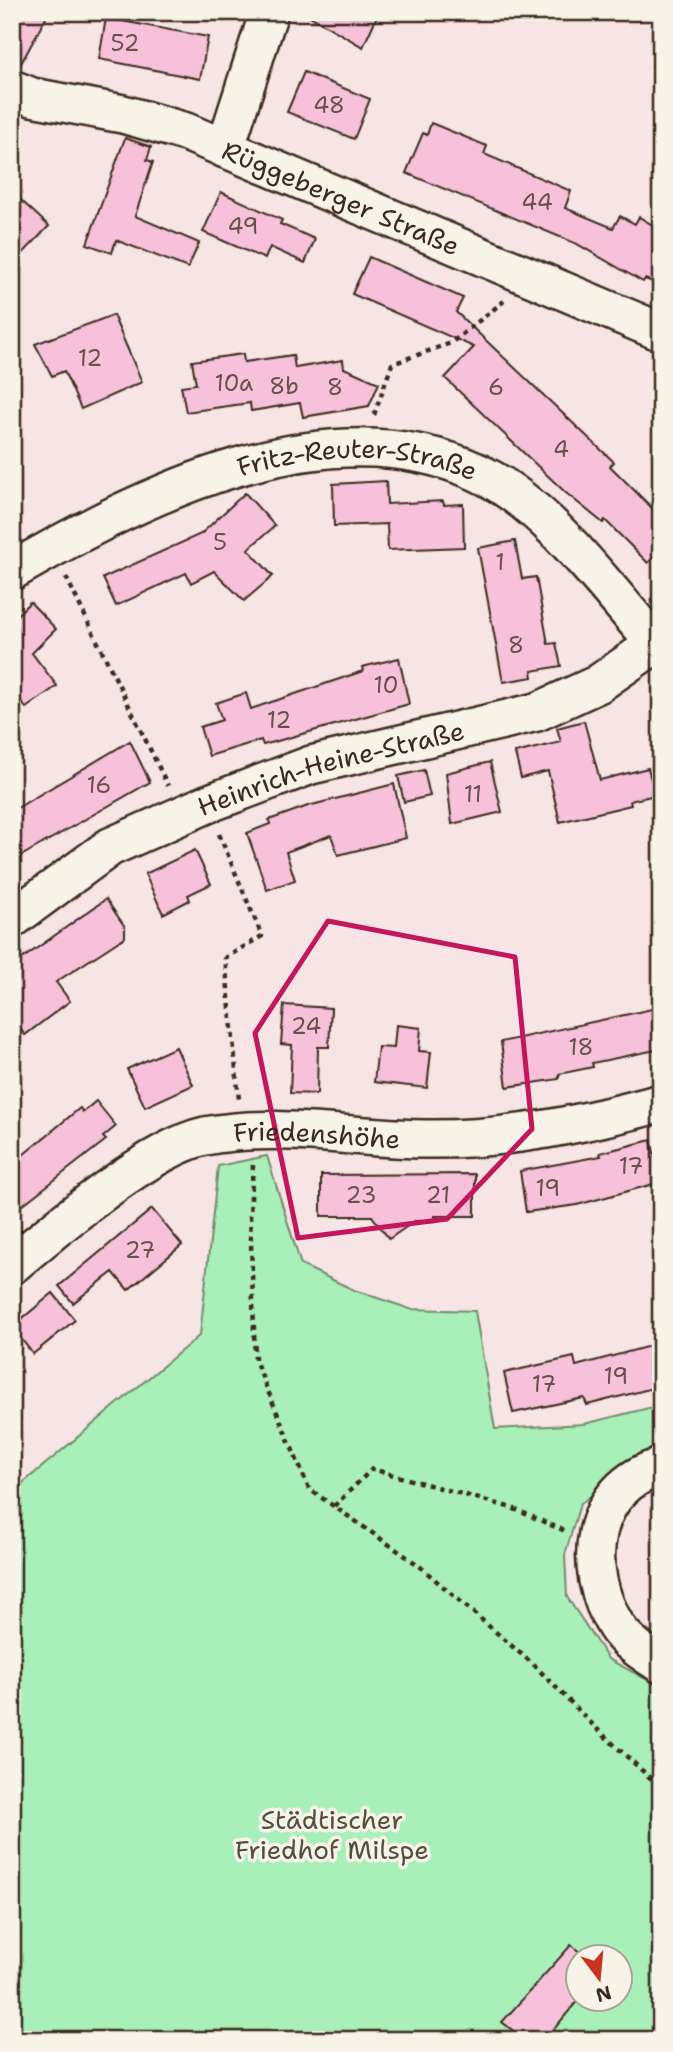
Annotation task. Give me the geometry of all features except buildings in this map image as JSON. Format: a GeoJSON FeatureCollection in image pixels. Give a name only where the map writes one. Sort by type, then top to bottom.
{"type":"FeatureCollection","features":[{"type":"Feature","properties":{"kind":"street"},"geometry":{"type":"LineString","coordinates":[[225,149],[269,12]]}},
{"type":"Feature","properties":{"kind":"street","name":"Rüggeberger Straße"},"geometry":{"type":"LineString","coordinates":[[19,102],[145,119],[225,149],[661,332]]}},
{"type":"Feature","properties":{"kind":"street","name":"Fritz-Reuter-Straße"},"geometry":{"type":"LineString","coordinates":[[12,571],[166,491],[242,466],[309,452],[362,448],[421,453],[478,472],[499,486],[565,540],[658,642]]}},
{"type":"Feature","properties":{"kind":"street","name":"Heinrich-Heine-Straße"},"geometry":{"type":"LineString","coordinates":[[12,919],[110,847],[194,810],[311,765],[537,712],[597,684],[658,642]]}},
{"type":"Feature","properties":{"kind":"street","name":"Friedenshöhe"},"geometry":{"type":"LineString","coordinates":[[12,1265],[162,1153],[203,1136],[249,1132],[426,1139],[511,1136],[584,1124],[661,1102]]}},
{"type":"Feature","properties":{"kind":"street"},"geometry":{"type":"LineString","coordinates":[[661,1467],[624,1487],[600,1519],[594,1544],[595,1569],[602,1601],[612,1620],[639,1650],[661,1664]]}},
{"type":"Feature","properties":{"kind":"path"},"geometry":{"type":"LineString","coordinates":[[362,448],[392,365],[451,343],[532,278]]}},
{"type":"Feature","properties":{"kind":"path"},"geometry":{"type":"LineString","coordinates":[[52,548],[262,936],[225,958],[249,1132],[255,1360],[309,1489],[417,1564],[524,1656],[660,1787]]}},
{"type":"Feature","properties":{"kind":"path"},"geometry":{"type":"LineString","coordinates":[[334,1506],[372,1469],[512,1508],[594,1544]]}},
{"type":"Feature","properties":{"kind":"highlighted area"},"geometry":{"type":"Polygon","coordinates":[[[328,921],[515,957],[532,1129],[447,1219],[298,1238],[255,1033],[328,921]]]}},
{"type":"Feature","properties":{"kind":"green space","name":"Städtischer Friedhof Milspe"},"geometry":{"type":"Polygon","coordinates":[[[267,1156],[301,1265],[354,1290],[410,1309],[475,1311],[495,1429],[584,1424],[661,1405],[661,1454],[631,1466],[580,1504],[565,1555],[567,1597],[608,1659],[661,1687],[661,2040],[12,2040],[12,1492],[200,1335],[218,1166],[267,1156]]]}}]}
